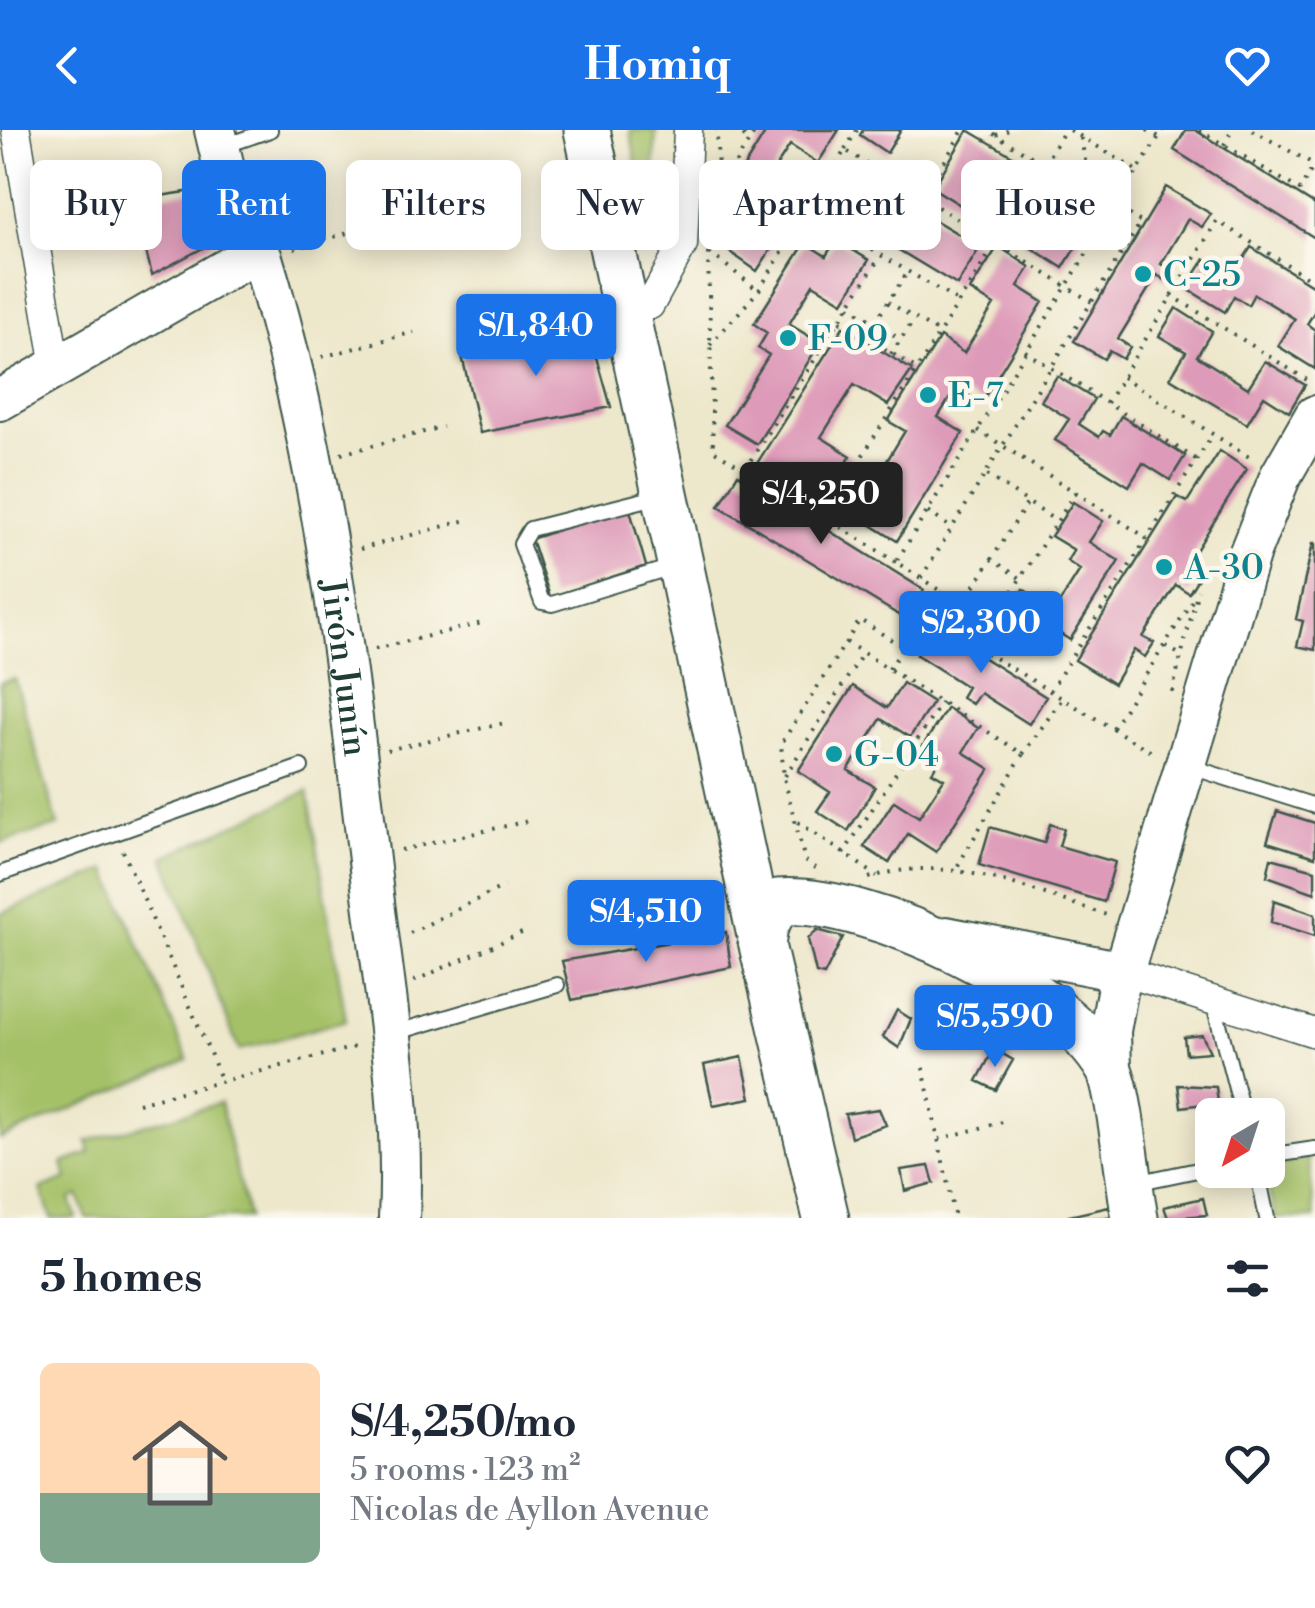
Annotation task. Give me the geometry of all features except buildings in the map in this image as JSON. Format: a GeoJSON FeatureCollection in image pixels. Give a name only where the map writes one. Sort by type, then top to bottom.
{"type":"FeatureCollection","features":[{"type":"Feature","properties":{"kind":"main road"},"geometry":{"type":"LineString","coordinates":[[587,130],[762,945],[826,1218]]}},
{"type":"Feature","properties":{"kind":"main road"},"geometry":{"type":"LineString","coordinates":[[614,130],[778,902],[765,926],[762,945]]}},
{"type":"Feature","properties":{"kind":"main road"},"geometry":{"type":"LineString","coordinates":[[778,902],[821,903],[918,932],[1052,1007],[1081,1032],[1110,1071],[1132,1201]]}},
{"type":"Feature","properties":{"kind":"street"},"geometry":{"type":"LineString","coordinates":[[16,130],[56,367]]}},
{"type":"Feature","properties":{"kind":"street"},"geometry":{"type":"LineString","coordinates":[[650,305],[684,244],[688,130]]}},
{"type":"Feature","properties":{"kind":"street","name":"Jirón Junín"},"geometry":{"type":"LineString","coordinates":[[218,139],[258,256],[288,366],[326,558],[369,858],[384,994],[376,1040],[402,1167],[400,1218]]}},
{"type":"Feature","properties":{"kind":"street"},"geometry":{"type":"LineString","coordinates":[[0,400],[258,256]]}},
{"type":"Feature","properties":{"kind":"street"},"geometry":{"type":"LineString","coordinates":[[1110,1071],[1110,1031],[1124,972],[1250,552],[1280,477],[1315,416]]}},
{"type":"Feature","properties":{"kind":"street"},"geometry":{"type":"LineString","coordinates":[[918,932],[1124,972],[1315,1033]]}},
{"type":"Feature","properties":{"kind":"lane"},"geometry":{"type":"LineString","coordinates":[[218,139],[270,130]]}},
{"type":"Feature","properties":{"kind":"lane"},"geometry":{"type":"LineString","coordinates":[[666,495],[627,501],[530,529],[521,544],[542,602],[552,604],[680,565]]}},
{"type":"Feature","properties":{"kind":"lane"},"geometry":{"type":"LineString","coordinates":[[1188,766],[1315,806]]}},
{"type":"Feature","properties":{"kind":"lane"},"geometry":{"type":"LineString","coordinates":[[0,874],[301,767]]}},
{"type":"Feature","properties":{"kind":"lane"},"geometry":{"type":"LineString","coordinates":[[376,1040],[557,985]]}},
{"type":"Feature","properties":{"kind":"lane"},"geometry":{"type":"LineString","coordinates":[[1212,1000],[1238,1098]]}},
{"type":"Feature","properties":{"kind":"lane"},"geometry":{"type":"LineString","coordinates":[[1285,1153],[1315,1149]]}},
{"type":"Feature","properties":{"kind":"lane"},"geometry":{"type":"LineString","coordinates":[[1132,1201],[1195,1174]]}},
{"type":"Feature","properties":{"kind":"lane"},"geometry":{"type":"LineString","coordinates":[[1260,1188],[1267,1218]]}},
{"type":"Feature","properties":{"kind":"path"},"geometry":{"type":"LineString","coordinates":[[716,130],[717,160]]}},
{"type":"Feature","properties":{"kind":"path"},"geometry":{"type":"LineString","coordinates":[[734,130],[750,140]]}},
{"type":"Feature","properties":{"kind":"path"},"geometry":{"type":"LineString","coordinates":[[737,160],[756,130]]}},
{"type":"Feature","properties":{"kind":"path"},"geometry":{"type":"LineString","coordinates":[[839,160],[857,130]]}},
{"type":"Feature","properties":{"kind":"path"},"geometry":{"type":"LineString","coordinates":[[941,167],[963,130]]}},
{"type":"Feature","properties":{"kind":"path"},"geometry":{"type":"LineString","coordinates":[[987,130],[1037,160]]}},
{"type":"Feature","properties":{"kind":"path"},"geometry":{"type":"LineString","coordinates":[[996,135],[1009,130]]}},
{"type":"Feature","properties":{"kind":"path"},"geometry":{"type":"LineString","coordinates":[[1047,160],[1067,130],[1136,170]]}},
{"type":"Feature","properties":{"kind":"path"},"geometry":{"type":"LineString","coordinates":[[1146,130],[1159,138]]}},
{"type":"Feature","properties":{"kind":"path"},"geometry":{"type":"LineString","coordinates":[[1131,178],[1163,130]]}},
{"type":"Feature","properties":{"kind":"path"},"geometry":{"type":"LineString","coordinates":[[1200,130],[1300,190],[1314,166],[1252,130]]}},
{"type":"Feature","properties":{"kind":"path"},"geometry":{"type":"LineString","coordinates":[[1224,144],[1232,130]]}},
{"type":"Feature","properties":{"kind":"path"},"geometry":{"type":"LineString","coordinates":[[1081,137],[1085,160]]}},
{"type":"Feature","properties":{"kind":"path"},"geometry":{"type":"LineString","coordinates":[[845,150],[861,160]]}},
{"type":"Feature","properties":{"kind":"path"},"geometry":{"type":"LineString","coordinates":[[1131,216],[1141,222],[1131,238]]}},
{"type":"Feature","properties":{"kind":"path"},"geometry":{"type":"LineString","coordinates":[[1107,403],[1217,221],[1315,282]]}},
{"type":"Feature","properties":{"kind":"path"},"geometry":{"type":"LineString","coordinates":[[258,256],[346,232]]}},
{"type":"Feature","properties":{"kind":"path"},"geometry":{"type":"LineString","coordinates":[[710,345],[759,290],[785,250]]}},
{"type":"Feature","properties":{"kind":"path"},"geometry":{"type":"LineString","coordinates":[[869,250],[959,302]]}},
{"type":"Feature","properties":{"kind":"path"},"geometry":{"type":"LineString","coordinates":[[824,518],[992,250]]}},
{"type":"Feature","properties":{"kind":"path"},"geometry":{"type":"LineString","coordinates":[[1007,250],[1092,302]]}},
{"type":"Feature","properties":{"kind":"path"},"geometry":{"type":"LineString","coordinates":[[896,562],[1088,250]]}},
{"type":"Feature","properties":{"kind":"path"},"geometry":{"type":"LineString","coordinates":[[922,578],[1124,250]]}},
{"type":"Feature","properties":{"kind":"path"},"geometry":{"type":"LineString","coordinates":[[708,252],[759,290]]}},
{"type":"Feature","properties":{"kind":"path"},"geometry":{"type":"LineString","coordinates":[[708,252],[713,450],[991,624],[1076,492]]}},
{"type":"Feature","properties":{"kind":"path"},"geometry":{"type":"LineString","coordinates":[[745,470],[880,257]]}},
{"type":"Feature","properties":{"kind":"path"},"geometry":{"type":"LineString","coordinates":[[876,322],[907,273]]}},
{"type":"Feature","properties":{"kind":"path"},"geometry":{"type":"LineString","coordinates":[[1172,295],[1315,384]]}},
{"type":"Feature","properties":{"kind":"path"},"geometry":{"type":"LineString","coordinates":[[888,302],[939,333]]}},
{"type":"Feature","properties":{"kind":"path"},"geometry":{"type":"LineString","coordinates":[[849,306],[900,340]]}},
{"type":"Feature","properties":{"kind":"path"},"geometry":{"type":"LineString","coordinates":[[891,354],[915,319]]}},
{"type":"Feature","properties":{"kind":"path"},"geometry":{"type":"LineString","coordinates":[[840,320],[917,369]]}},
{"type":"Feature","properties":{"kind":"path"},"geometry":{"type":"LineString","coordinates":[[288,366],[414,332]]}},
{"type":"Feature","properties":{"kind":"path"},"geometry":{"type":"LineString","coordinates":[[1024,351],[1197,460]]}},
{"type":"Feature","properties":{"kind":"path"},"geometry":{"type":"LineString","coordinates":[[1122,378],[1280,477]]}},
{"type":"Feature","properties":{"kind":"path"},"geometry":{"type":"LineString","coordinates":[[309,462],[443,428]]}},
{"type":"Feature","properties":{"kind":"path"},"geometry":{"type":"LineString","coordinates":[[976,428],[1147,538]]}},
{"type":"Feature","properties":{"kind":"path"},"geometry":{"type":"LineString","coordinates":[[1050,692],[1212,434]]}},
{"type":"Feature","properties":{"kind":"path"},"geometry":{"type":"LineString","coordinates":[[987,475],[1056,521]]}},
{"type":"Feature","properties":{"kind":"path"},"geometry":{"type":"LineString","coordinates":[[963,604],[1028,502]]}},
{"type":"Feature","properties":{"kind":"path"},"geometry":{"type":"LineString","coordinates":[[928,512],[954,529]]}},
{"type":"Feature","properties":{"kind":"path"},"geometry":{"type":"LineString","coordinates":[[326,558],[467,520]]}},
{"type":"Feature","properties":{"kind":"path"},"geometry":{"type":"LineString","coordinates":[[992,559],[1020,578]]}},
{"type":"Feature","properties":{"kind":"path"},"geometry":{"type":"LineString","coordinates":[[889,669],[941,590]]}},
{"type":"Feature","properties":{"kind":"path"},"geometry":{"type":"LineString","coordinates":[[1113,728],[1198,590]]}},
{"type":"Feature","properties":{"kind":"path"},"geometry":{"type":"LineString","coordinates":[[923,615],[1154,754],[1188,766]]}},
{"type":"Feature","properties":{"kind":"path"},"geometry":{"type":"LineString","coordinates":[[819,870],[805,862],[784,778],[782,744],[860,620],[903,648]]}},
{"type":"Feature","properties":{"kind":"path"},"geometry":{"type":"LineString","coordinates":[[341,657],[482,623]]}},
{"type":"Feature","properties":{"kind":"path"},"geometry":{"type":"LineString","coordinates":[[846,642],[1023,754]]}},
{"type":"Feature","properties":{"kind":"path"},"geometry":{"type":"LineString","coordinates":[[1166,646],[1182,656]]}},
{"type":"Feature","properties":{"kind":"path"},"geometry":{"type":"LineString","coordinates":[[784,778],[863,653]]}},
{"type":"Feature","properties":{"kind":"path"},"geometry":{"type":"LineString","coordinates":[[956,869],[1023,754],[1062,699]]}},
{"type":"Feature","properties":{"kind":"path"},"geometry":{"type":"LineString","coordinates":[[843,854],[942,702]]}},
{"type":"Feature","properties":{"kind":"path"},"geometry":{"type":"LineString","coordinates":[[356,757],[509,722]]}},
{"type":"Feature","properties":{"kind":"path"},"geometry":{"type":"LineString","coordinates":[[369,858],[528,821]]}},
{"type":"Feature","properties":{"kind":"path"},"geometry":{"type":"LineString","coordinates":[[796,821],[877,876]]}},
{"type":"Feature","properties":{"kind":"path"},"geometry":{"type":"LineString","coordinates":[[116,833],[222,1082]]}},
{"type":"Feature","properties":{"kind":"path"},"geometry":{"type":"LineString","coordinates":[[862,881],[877,876],[956,869],[1108,916]]}},
{"type":"Feature","properties":{"kind":"path"},"geometry":{"type":"LineString","coordinates":[[379,949],[504,886]]}},
{"type":"Feature","properties":{"kind":"path"},"geometry":{"type":"LineString","coordinates":[[384,994],[524,932]]}},
{"type":"Feature","properties":{"kind":"path"},"geometry":{"type":"LineString","coordinates":[[138,1103],[376,1040]]}},
{"type":"Feature","properties":{"kind":"path"},"geometry":{"type":"LineString","coordinates":[[923,1068],[955,1218]]}},
{"type":"Feature","properties":{"kind":"path"},"geometry":{"type":"LineString","coordinates":[[939,1139],[1010,1120]]}},
{"type":"Feature","properties":{"kind":"green space"},"geometry":{"type":"Polygon","coordinates":[[[630,130],[656,130],[654,160],[635,160],[630,130]]]}},
{"type":"Feature","properties":{"kind":"green space"},"geometry":{"type":"Polygon","coordinates":[[[15,679],[58,826],[0,843],[0,683],[15,679]]]}},
{"type":"Feature","properties":{"kind":"green space"},"geometry":{"type":"Polygon","coordinates":[[[308,791],[346,1020],[239,1050],[164,857],[308,791]]]}},
{"type":"Feature","properties":{"kind":"green space"},"geometry":{"type":"Polygon","coordinates":[[[107,870],[188,1060],[0,1139],[0,914],[107,870]]]}},
{"type":"Feature","properties":{"kind":"green space"},"geometry":{"type":"Polygon","coordinates":[[[220,1103],[248,1218],[87,1218],[78,1195],[70,1199],[76,1218],[51,1218],[41,1189],[67,1179],[63,1163],[90,1153],[87,1141],[220,1103]]]}},
{"type":"Feature","properties":{"kind":"green space"},"geometry":{"type":"Polygon","coordinates":[[[1308,1156],[1315,1218],[1275,1218],[1268,1188],[1285,1188],[1285,1163],[1308,1156]]]}},
{"type":"Feature","properties":{"kind":"place","name":"C-25"},"geometry":{"type":"Point","coordinates":[1143,274]}},
{"type":"Feature","properties":{"kind":"place","name":"F-09"},"geometry":{"type":"Point","coordinates":[788,338]}},
{"type":"Feature","properties":{"kind":"place","name":"E-7"},"geometry":{"type":"Point","coordinates":[928,395]}},
{"type":"Feature","properties":{"kind":"place","name":"A-30"},"geometry":{"type":"Point","coordinates":[1164,567]}},
{"type":"Feature","properties":{"kind":"place","name":"G-04"},"geometry":{"type":"Point","coordinates":[834,754]}}]}
